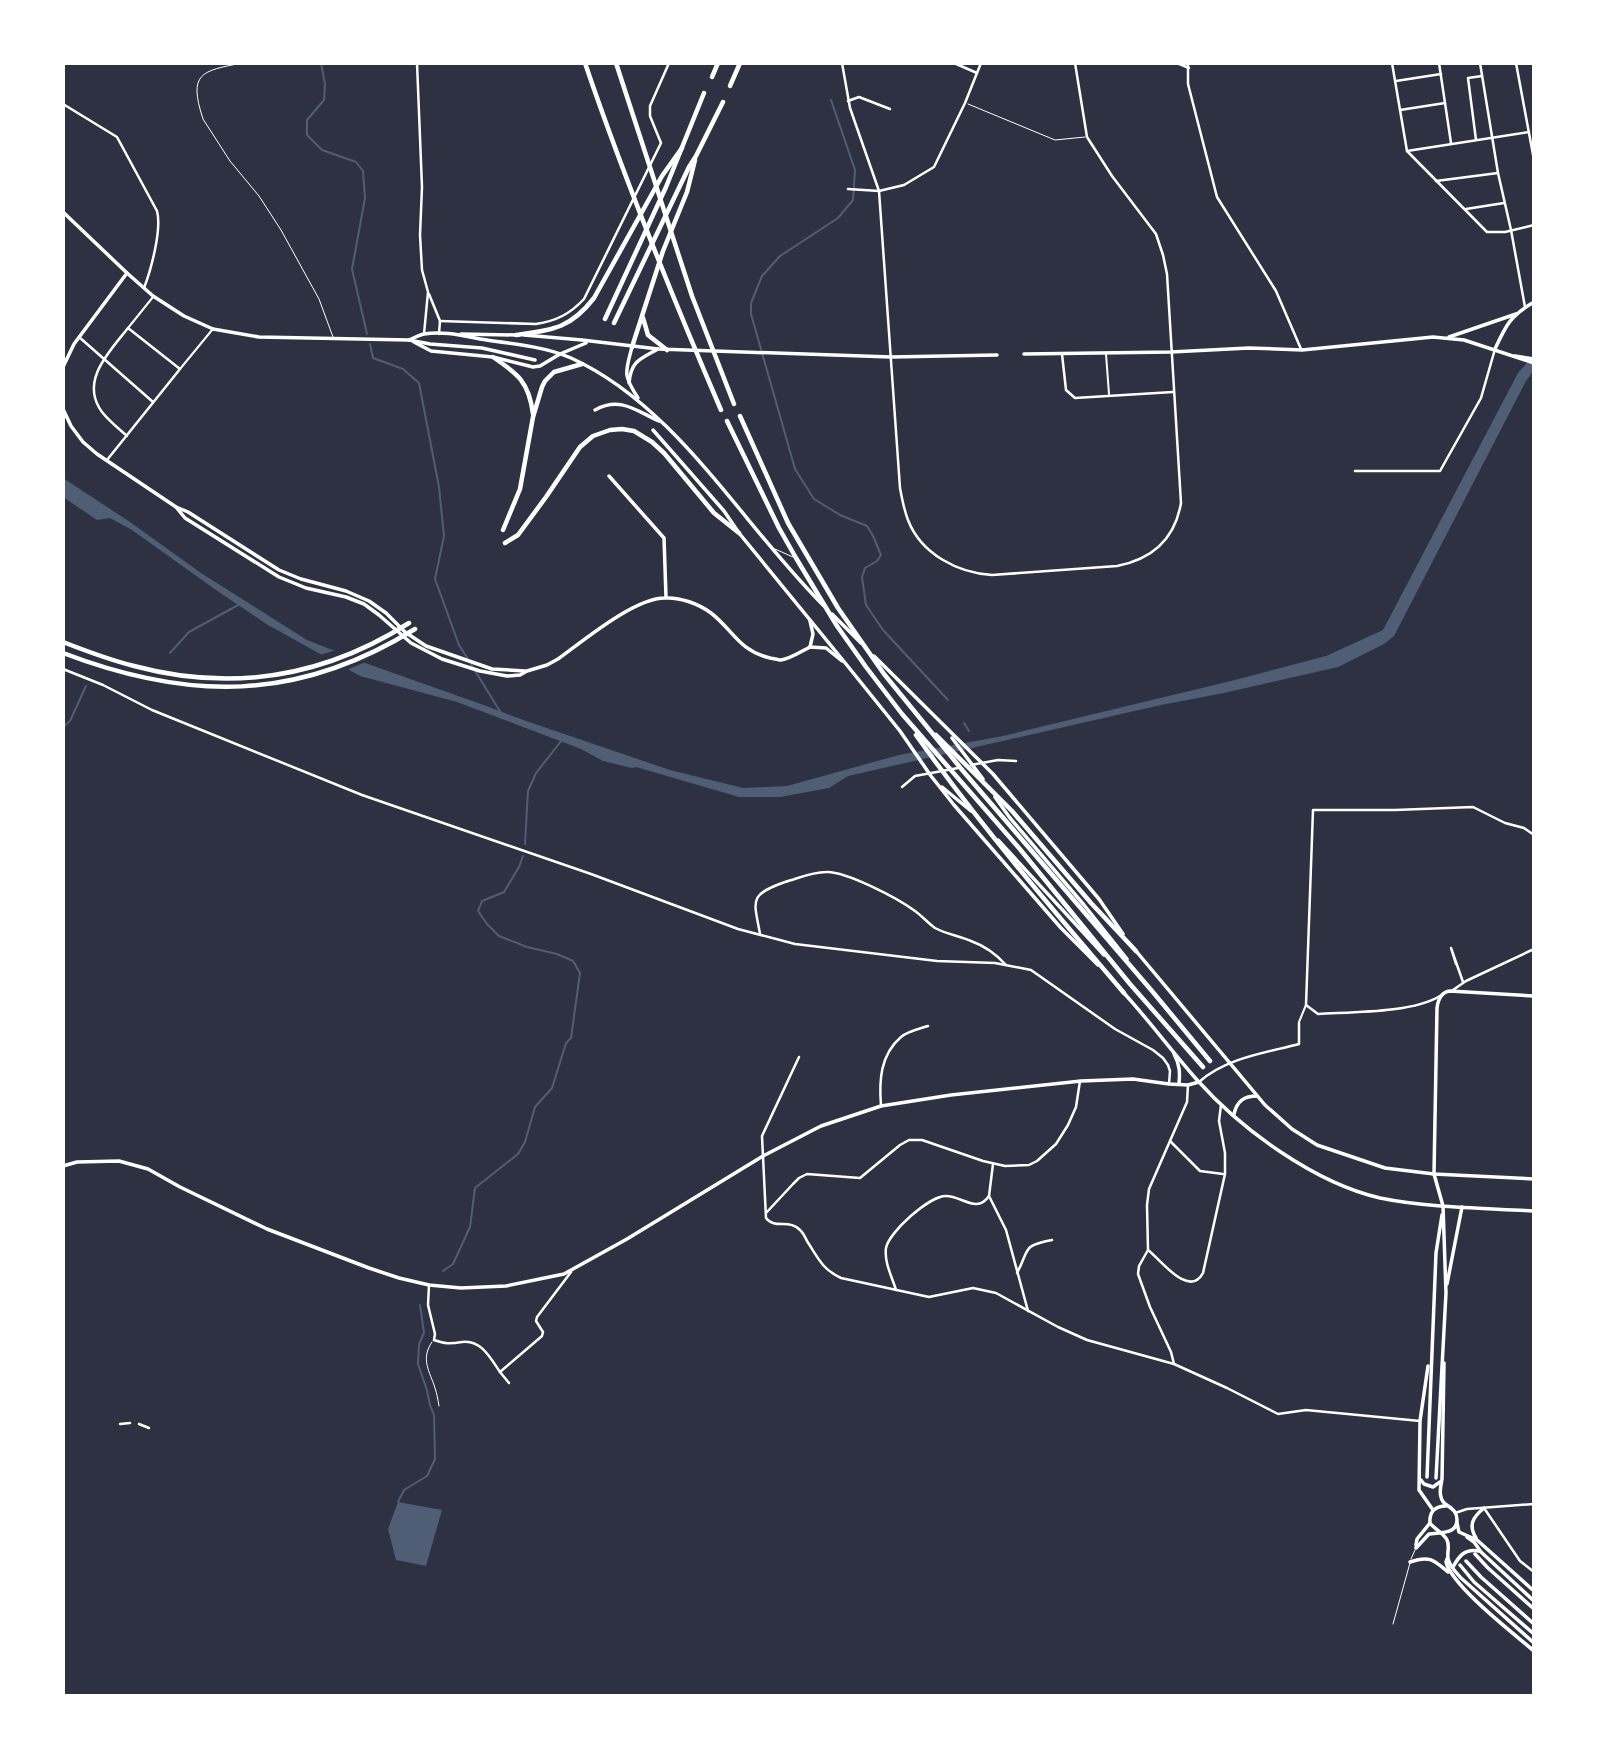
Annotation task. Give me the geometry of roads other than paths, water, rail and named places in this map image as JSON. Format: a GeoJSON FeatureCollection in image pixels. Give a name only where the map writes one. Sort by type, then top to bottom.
{"type":"FeatureCollection","features":[{"type":"Feature","properties":{"kind":"highway"},"geometry":{"type":"LineString","coordinates":[[585,63],[670,291],[721,410]]}},
{"type":"Feature","properties":{"kind":"highway"},"geometry":{"type":"LineString","coordinates":[[616,63],[692,296],[734,404]]}},
{"type":"Feature","properties":{"kind":"highway"},"geometry":{"type":"LineString","coordinates":[[712,77],[719,63]]}},
{"type":"Feature","properties":{"kind":"highway"},"geometry":{"type":"LineString","coordinates":[[730,86],[740,63]]}},
{"type":"Feature","properties":{"kind":"highway"},"geometry":{"type":"LineString","coordinates":[[605,319],[666,187],[704,93]]}},
{"type":"Feature","properties":{"kind":"highway"},"geometry":{"type":"LineString","coordinates":[[614,323],[723,102]]}},
{"type":"Feature","properties":{"kind":"highway"},"geometry":{"type":"LineString","coordinates":[[516,335],[554,328],[576,318],[586,309],[662,176],[682,148]]}},
{"type":"Feature","properties":{"kind":"highway"},"geometry":{"type":"LineString","coordinates":[[632,347],[663,251],[687,192],[696,156]]}},
{"type":"Feature","properties":{"kind":"highway"},"geometry":{"type":"LineString","coordinates":[[643,317],[648,335],[667,349]]}},
{"type":"Feature","properties":{"kind":"highway"},"geometry":{"type":"LineString","coordinates":[[493,357],[522,380],[531,397],[533,417]]}},
{"type":"Feature","properties":{"kind":"highway"},"geometry":{"type":"LineString","coordinates":[[503,530],[520,489],[533,417],[542,387],[548,377],[558,370],[582,365]]}},
{"type":"Feature","properties":{"kind":"highway"},"geometry":{"type":"LineString","coordinates":[[740,416],[788,523],[857,638],[962,771],[1153,991],[1210,1061]]}},
{"type":"Feature","properties":{"kind":"highway"},"geometry":{"type":"LineString","coordinates":[[727,421],[779,528],[813,589],[859,657],[948,779],[1124,993]]}},
{"type":"Feature","properties":{"kind":"highway"},"geometry":{"type":"LineString","coordinates":[[505,543],[518,535],[580,447],[593,436],[622,429],[634,431],[652,442],[714,513],[740,533]]}},
{"type":"Feature","properties":{"kind":"highway"},"geometry":{"type":"LineString","coordinates":[[63,642],[133,666],[200,679],[251,678],[296,671],[354,653],[409,622]]}},
{"type":"Feature","properties":{"kind":"highway"},"geometry":{"type":"LineString","coordinates":[[63,653],[128,674],[198,686],[257,686],[302,678],[361,658],[415,629]]}},
{"type":"Feature","properties":{"kind":"highway"},"geometry":{"type":"LineString","coordinates":[[909,706],[1004,802],[1136,951]]}},
{"type":"Feature","properties":{"kind":"highway"},"geometry":{"type":"LineString","coordinates":[[902,714],[1203,1067]]}},
{"type":"Feature","properties":{"kind":"main road"},"geometry":{"type":"LineString","coordinates":[[63,212],[153,296],[184,316],[213,330],[259,337],[409,340],[482,348],[535,360]]}},
{"type":"Feature","properties":{"kind":"main road"},"geometry":{"type":"LineString","coordinates":[[63,367],[79,337],[127,273]]}},
{"type":"Feature","properties":{"kind":"main road"},"geometry":{"type":"LineString","coordinates":[[1495,349],[1507,322],[1534,302]]}},
{"type":"Feature","properties":{"kind":"main road"},"geometry":{"type":"LineString","coordinates":[[1447,338],[1516,314]]}},
{"type":"Feature","properties":{"kind":"main road"},"geometry":{"type":"LineString","coordinates":[[409,340],[424,334],[516,335],[658,349],[891,357],[997,355]]}},
{"type":"Feature","properties":{"kind":"main road"},"geometry":{"type":"LineString","coordinates":[[448,334],[560,354],[613,382],[641,402],[692,454],[810,593],[986,767],[1099,899],[1136,951],[1229,1063],[1265,1105],[1292,1129],[1317,1144],[1385,1168],[1434,1174],[1534,1179]]}},
{"type":"Feature","properties":{"kind":"main road"},"geometry":{"type":"LineString","coordinates":[[1024,354],[1249,348],[1302,350],[1420,337],[1464,340],[1510,356],[1534,361]]}},
{"type":"Feature","properties":{"kind":"main road"},"geometry":{"type":"LineString","coordinates":[[409,340],[431,351],[493,357],[533,367],[588,342]]}},
{"type":"Feature","properties":{"kind":"main road"},"geometry":{"type":"LineString","coordinates":[[632,347],[626,372],[629,385],[641,402]]}},
{"type":"Feature","properties":{"kind":"main road"},"geometry":{"type":"LineString","coordinates":[[629,385],[630,373],[635,364],[658,349]]}},
{"type":"Feature","properties":{"kind":"main road"},"geometry":{"type":"LineString","coordinates":[[595,410],[612,403],[622,404],[661,422]]}},
{"type":"Feature","properties":{"kind":"main road"},"geometry":{"type":"LineString","coordinates":[[63,409],[83,442],[107,460],[176,507],[279,570],[369,601],[405,632],[433,650],[493,672]]}},
{"type":"Feature","properties":{"kind":"main road"},"geometry":{"type":"LineString","coordinates":[[653,430],[724,511],[900,731],[954,805],[1061,928],[1124,993],[1199,1082],[1234,1115],[1272,1146],[1342,1186],[1380,1198],[1443,1206],[1534,1211]]}},
{"type":"Feature","properties":{"kind":"main road"},"geometry":{"type":"LineString","coordinates":[[609,476],[664,538],[666,597]]}},
{"type":"Feature","properties":{"kind":"main road"},"geometry":{"type":"LineString","coordinates":[[176,507],[185,518],[279,577],[294,584],[364,604],[411,643],[458,664],[520,675],[558,659],[631,609],[666,597],[687,602],[711,613],[750,651],[760,655],[782,660],[810,647],[826,648],[846,664]]}},
{"type":"Feature","properties":{"kind":"main road"},"geometry":{"type":"LineString","coordinates":[[810,619],[813,634],[810,647]]}},
{"type":"Feature","properties":{"kind":"main road"},"geometry":{"type":"LineString","coordinates":[[944,727],[1010,818],[1153,991]]}},
{"type":"Feature","properties":{"kind":"main road"},"geometry":{"type":"LineString","coordinates":[[935,781],[980,820],[1130,984]]}},
{"type":"Feature","properties":{"kind":"main road"},"geometry":{"type":"LineString","coordinates":[[1436,1478],[1446,1293],[1443,1206],[1434,1174],[1437,1009],[1440,996],[1450,991],[1534,996]]}},
{"type":"Feature","properties":{"kind":"main road"},"geometry":{"type":"LineString","coordinates":[[1168,1044],[1179,1063],[1179,1084]]}},
{"type":"Feature","properties":{"kind":"main road"},"geometry":{"type":"LineString","coordinates":[[63,1166],[77,1162],[119,1161],[148,1169],[267,1228],[399,1278],[429,1285],[506,1286],[564,1274],[658,1221],[763,1156],[821,1126],[881,1106],[951,1095],[1080,1081],[1133,1079],[1188,1085],[1199,1082]]}},
{"type":"Feature","properties":{"kind":"main road"},"geometry":{"type":"LineString","coordinates":[[1234,1115],[1241,1099],[1257,1096]]}},
{"type":"Feature","properties":{"kind":"main road"},"geometry":{"type":"LineString","coordinates":[[1427,1478],[1436,1253],[1443,1206]]}},
{"type":"Feature","properties":{"kind":"main road"},"geometry":{"type":"LineString","coordinates":[[1446,1293],[1462,1207]]}},
{"type":"Feature","properties":{"kind":"main road"},"geometry":{"type":"LineString","coordinates":[[1444,1326],[1441,1500],[1455,1513],[1459,1532],[1474,1542],[1481,1552],[1534,1601]]}},
{"type":"Feature","properties":{"kind":"main road"},"geometry":{"type":"LineString","coordinates":[[1431,1347],[1420,1421],[1419,1490],[1433,1510]]}},
{"type":"Feature","properties":{"kind":"main road"},"geometry":{"type":"LineString","coordinates":[[1419,1478],[1424,1484],[1433,1487],[1442,1479]]}},
{"type":"Feature","properties":{"kind":"main road"},"geometry":{"type":"LineString","coordinates":[[1416,1548],[1418,1539],[1430,1523],[1433,1510],[1446,1506]]}},
{"type":"Feature","properties":{"kind":"main road"},"geometry":{"type":"LineString","coordinates":[[1484,1508],[1474,1517],[1473,1534],[1534,1591]]}},
{"type":"Feature","properties":{"kind":"main road"},"geometry":{"type":"LineString","coordinates":[[1430,1523],[1447,1540],[1449,1548],[1446,1562],[1451,1574]]}},
{"type":"Feature","properties":{"kind":"main road"},"geometry":{"type":"LineString","coordinates":[[1416,1548],[1429,1534],[1452,1530],[1457,1523]]}},
{"type":"Feature","properties":{"kind":"main road"},"geometry":{"type":"LineString","coordinates":[[1462,1534],[1477,1540]]}},
{"type":"Feature","properties":{"kind":"main road"},"geometry":{"type":"LineString","coordinates":[[1452,1568],[1463,1553],[1475,1550],[1481,1552]]}},
{"type":"Feature","properties":{"kind":"main road"},"geometry":{"type":"LineString","coordinates":[[1475,1554],[1534,1609]]}},
{"type":"Feature","properties":{"kind":"main road"},"geometry":{"type":"LineString","coordinates":[[1410,1562],[1427,1558],[1434,1560],[1534,1651]]}},
{"type":"Feature","properties":{"kind":"main road"},"geometry":{"type":"LineString","coordinates":[[1448,1558],[1452,1568],[1481,1597],[1534,1643]]}},
{"type":"Feature","properties":{"kind":"main road"},"geometry":{"type":"LineString","coordinates":[[1466,1561],[1534,1624]]}},
{"type":"Feature","properties":{"kind":"main road"},"geometry":{"type":"LineString","coordinates":[[1460,1565],[1474,1582],[1534,1634]]}},
{"type":"Feature","properties":{"kind":"street"},"geometry":{"type":"LineString","coordinates":[[417,63],[422,187],[420,246],[422,270],[440,321],[439,334]]}},
{"type":"Feature","properties":{"kind":"street"},"geometry":{"type":"LineString","coordinates":[[440,321],[536,324],[567,314],[584,299],[661,143],[650,116],[650,106],[669,63]]}},
{"type":"Feature","properties":{"kind":"street"},"geometry":{"type":"LineString","coordinates":[[842,63],[848,101],[879,191],[900,488],[908,522],[927,549],[959,569],[992,575],[1130,564],[1154,551],[1165,540],[1178,518],[1181,503],[1167,274],[1163,255],[1156,234],[1112,176],[1087,137],[1075,63]]}},
{"type":"Feature","properties":{"kind":"street"},"geometry":{"type":"LineString","coordinates":[[954,63],[978,73]]}},
{"type":"Feature","properties":{"kind":"street"},"geometry":{"type":"LineString","coordinates":[[848,189],[879,191],[904,185],[934,167],[981,63]]}},
{"type":"Feature","properties":{"kind":"street"},"geometry":{"type":"LineString","coordinates":[[1177,63],[1188,65],[1188,84],[1217,197],[1276,291],[1302,350]]}},
{"type":"Feature","properties":{"kind":"street"},"geometry":{"type":"LineString","coordinates":[[1392,63],[1407,151],[1487,232],[1534,225]]}},
{"type":"Feature","properties":{"kind":"street"},"geometry":{"type":"LineString","coordinates":[[1439,63],[1452,144]]}},
{"type":"Feature","properties":{"kind":"street"},"geometry":{"type":"LineString","coordinates":[[1480,63],[1498,173],[1525,307]]}},
{"type":"Feature","properties":{"kind":"street"},"geometry":{"type":"LineString","coordinates":[[1516,63],[1534,160]]}},
{"type":"Feature","properties":{"kind":"street"},"geometry":{"type":"LineString","coordinates":[[1395,81],[1441,74]]}},
{"type":"Feature","properties":{"kind":"street"},"geometry":{"type":"LineString","coordinates":[[1476,140],[1468,78],[1482,76]]}},
{"type":"Feature","properties":{"kind":"street"},"geometry":{"type":"LineString","coordinates":[[848,101],[859,97],[890,109]]}},
{"type":"Feature","properties":{"kind":"street"},"geometry":{"type":"LineString","coordinates":[[1399,110],[1445,103]]}},
{"type":"Feature","properties":{"kind":"street"},"geometry":{"type":"LineString","coordinates":[[63,104],[117,137],[157,211],[152,267],[144,288]]}},
{"type":"Feature","properties":{"kind":"street"},"geometry":{"type":"LineString","coordinates":[[1407,151],[1529,132]]}},
{"type":"Feature","properties":{"kind":"street"},"geometry":{"type":"LineString","coordinates":[[1436,181],[1498,173]]}},
{"type":"Feature","properties":{"kind":"street"},"geometry":{"type":"LineString","coordinates":[[1464,209],[1504,204]]}},
{"type":"Feature","properties":{"kind":"street"},"geometry":{"type":"LineString","coordinates":[[424,334],[428,292]]}},
{"type":"Feature","properties":{"kind":"street"},"geometry":{"type":"LineString","coordinates":[[127,436],[98,406],[94,383],[104,359],[153,296]]}},
{"type":"Feature","properties":{"kind":"street"},"geometry":{"type":"LineString","coordinates":[[128,328],[180,369]]}},
{"type":"Feature","properties":{"kind":"street"},"geometry":{"type":"LineString","coordinates":[[107,460],[213,330]]}},
{"type":"Feature","properties":{"kind":"street"},"geometry":{"type":"LineString","coordinates":[[79,337],[153,402]]}},
{"type":"Feature","properties":{"kind":"street"},"geometry":{"type":"LineString","coordinates":[[1355,471],[1440,471],[1481,398],[1495,349]]}},
{"type":"Feature","properties":{"kind":"street"},"geometry":{"type":"LineString","coordinates":[[1106,353],[1109,396]]}},
{"type":"Feature","properties":{"kind":"street"},"geometry":{"type":"LineString","coordinates":[[1062,354],[1066,390],[1075,398],[1173,392]]}},
{"type":"Feature","properties":{"kind":"street"},"geometry":{"type":"LineString","coordinates":[[63,669],[103,685],[152,710],[362,795],[591,874],[738,929],[794,944],[937,961],[995,963],[1031,970],[1115,1029],[1153,1050],[1168,1065],[1169,1084]]}},
{"type":"Feature","properties":{"kind":"street"},"geometry":{"type":"LineString","coordinates":[[902,787],[915,776],[998,760],[1016,761]]}},
{"type":"Feature","properties":{"kind":"street"},"geometry":{"type":"LineString","coordinates":[[1199,1082],[1214,1070],[1229,1063],[1299,1044],[1299,1023],[1306,1005],[1313,810],[1474,807],[1505,823],[1524,828],[1534,835]]}},
{"type":"Feature","properties":{"kind":"street"},"geometry":{"type":"LineString","coordinates":[[760,935],[755,908],[759,895],[768,888],[802,876],[830,872],[899,900],[933,927],[994,952],[1006,965]]}},
{"type":"Feature","properties":{"kind":"street"},"geometry":{"type":"LineString","coordinates":[[1451,948],[1463,982]]}},
{"type":"Feature","properties":{"kind":"street"},"geometry":{"type":"LineString","coordinates":[[1450,991],[1463,982],[1534,949]]}},
{"type":"Feature","properties":{"kind":"street"},"geometry":{"type":"LineString","coordinates":[[1306,1005],[1318,1014],[1404,1008],[1440,996]]}},
{"type":"Feature","properties":{"kind":"street"},"geometry":{"type":"LineString","coordinates":[[881,1106],[881,1072],[885,1058],[900,1037],[928,1026]]}},
{"type":"Feature","properties":{"kind":"street"},"geometry":{"type":"LineString","coordinates":[[799,1057],[762,1136],[766,1218],[773,1224],[792,1224],[802,1231],[828,1272],[841,1278],[929,1297],[973,1288],[996,1293],[1028,1312],[1087,1339],[1174,1364],[1278,1414],[1306,1410],[1420,1421]]}},
{"type":"Feature","properties":{"kind":"street"},"geometry":{"type":"LineString","coordinates":[[766,1213],[799,1178],[807,1174],[860,1178],[900,1144],[909,1140],[922,1140],[993,1164],[1029,1165],[1056,1144],[1068,1125],[1076,1107],[1080,1081]]}},
{"type":"Feature","properties":{"kind":"street"},"geometry":{"type":"LineString","coordinates":[[1174,1364],[1138,1274],[1139,1266],[1148,1250],[1149,1189],[1187,1102],[1188,1085]]}},
{"type":"Feature","properties":{"kind":"street"},"geometry":{"type":"LineString","coordinates":[[1148,1250],[1174,1275],[1186,1281],[1195,1281],[1203,1273],[1225,1174],[1225,1153],[1219,1121],[1222,1104]]}},
{"type":"Feature","properties":{"kind":"street"},"geometry":{"type":"LineString","coordinates":[[1170,1141],[1200,1171],[1225,1174]]}},
{"type":"Feature","properties":{"kind":"street"},"geometry":{"type":"LineString","coordinates":[[896,1290],[887,1260],[887,1245],[912,1215],[935,1198],[946,1196],[978,1205],[986,1202],[993,1164]]}},
{"type":"Feature","properties":{"kind":"street"},"geometry":{"type":"LineString","coordinates":[[989,1196],[1006,1230],[1028,1312]]}},
{"type":"Feature","properties":{"kind":"street"},"geometry":{"type":"LineString","coordinates":[[1017,1273],[1030,1246],[1052,1240]]}},
{"type":"Feature","properties":{"kind":"street"},"geometry":{"type":"LineString","coordinates":[[500,1372],[542,1336],[537,1317],[573,1269]]}},
{"type":"Feature","properties":{"kind":"street"},"geometry":{"type":"LineString","coordinates":[[429,1285],[428,1306],[434,1340],[446,1345],[463,1342],[478,1346],[509,1383]]}},
{"type":"Feature","properties":{"kind":"street"},"geometry":{"type":"LineString","coordinates":[[120,1424],[130,1423]]}},
{"type":"Feature","properties":{"kind":"street"},"geometry":{"type":"LineString","coordinates":[[139,1424],[149,1428]]}},
{"type":"Feature","properties":{"kind":"street"},"geometry":{"type":"LineString","coordinates":[[1455,1513],[1467,1509],[1534,1504]]}},
{"type":"Feature","properties":{"kind":"street"},"geometry":{"type":"LineString","coordinates":[[1484,1508],[1513,1553],[1534,1572]]}},
{"type":"Feature","properties":{"kind":"lane"},"geometry":{"type":"LineString","coordinates":[[242,63],[205,72],[198,84],[196,97],[203,119],[281,230],[319,299],[333,338]]}},
{"type":"Feature","properties":{"kind":"lane"},"geometry":{"type":"LineString","coordinates":[[965,103],[1055,140],[1087,137]]}},
{"type":"Feature","properties":{"kind":"lane"},"geometry":{"type":"LineString","coordinates":[[769,546],[792,556],[807,573],[810,593]]}},
{"type":"Feature","properties":{"kind":"lane"},"geometry":{"type":"LineString","coordinates":[[434,1340],[429,1346],[427,1367],[439,1406]]}},
{"type":"Feature","properties":{"kind":"lane"},"geometry":{"type":"LineString","coordinates":[[1393,1624],[1416,1548]]}},
{"type":"Feature","properties":{"kind":"water"},"geometry":{"type":"Polygon","coordinates":[[[1534,355],[1532,373],[1394,636],[1384,644],[1338,667],[848,776],[829,788],[780,797],[739,797],[636,767],[603,761],[581,749],[457,702],[360,676],[268,625],[132,530],[110,518],[97,520],[63,497],[63,478],[201,573],[307,640],[529,722],[670,770],[743,788],[787,786],[899,755],[1003,736],[1235,680],[1326,656],[1383,630],[1518,373],[1534,355]]]}},
{"type":"Feature","properties":{"kind":"water"},"geometry":{"type":"Polygon","coordinates":[[[398,1502],[442,1510],[426,1566],[396,1560],[388,1529],[398,1502]]]}},
{"type":"Feature","properties":{"kind":"waterway"},"geometry":{"type":"LineString","coordinates":[[321,63],[325,84],[324,100],[307,120],[307,135],[322,150],[356,162],[363,171],[365,198],[352,269],[367,334]]}},
{"type":"Feature","properties":{"kind":"waterway"},"geometry":{"type":"LineString","coordinates":[[831,100],[855,170],[853,200],[838,218],[780,256],[762,276],[751,303],[751,314],[795,469],[814,499],[840,515],[867,526],[881,555],[877,561],[865,568],[862,577],[866,605],[883,630],[948,700]]}},
{"type":"Feature","properties":{"kind":"waterway"},"geometry":{"type":"LineString","coordinates":[[370,344],[373,358],[403,369],[419,383],[439,487],[444,536],[435,579],[459,645],[468,659]]}},
{"type":"Feature","properties":{"kind":"waterway"},"geometry":{"type":"LineString","coordinates":[[170,653],[189,632],[240,604]]}},
{"type":"Feature","properties":{"kind":"waterway"},"geometry":{"type":"LineString","coordinates":[[471,664],[501,713]]}},
{"type":"Feature","properties":{"kind":"waterway"},"geometry":{"type":"LineString","coordinates":[[63,727],[70,721],[86,686]]}},
{"type":"Feature","properties":{"kind":"waterway"},"geometry":{"type":"LineString","coordinates":[[964,723],[969,731]]}},
{"type":"Feature","properties":{"kind":"waterway"},"geometry":{"type":"LineString","coordinates":[[525,844],[528,791],[536,773],[562,740]]}},
{"type":"Feature","properties":{"kind":"waterway"},"geometry":{"type":"LineString","coordinates":[[443,1271],[453,1264],[470,1227],[475,1188],[518,1154],[525,1142],[535,1107],[552,1088],[566,1043],[571,1038],[580,973],[573,961],[499,936],[478,911],[482,901],[504,892],[523,856]]}},
{"type":"Feature","properties":{"kind":"waterway"},"geometry":{"type":"LineString","coordinates":[[398,1502],[404,1490],[427,1476],[435,1459],[434,1415],[418,1364],[419,1344],[424,1333],[420,1305]]}}]}
